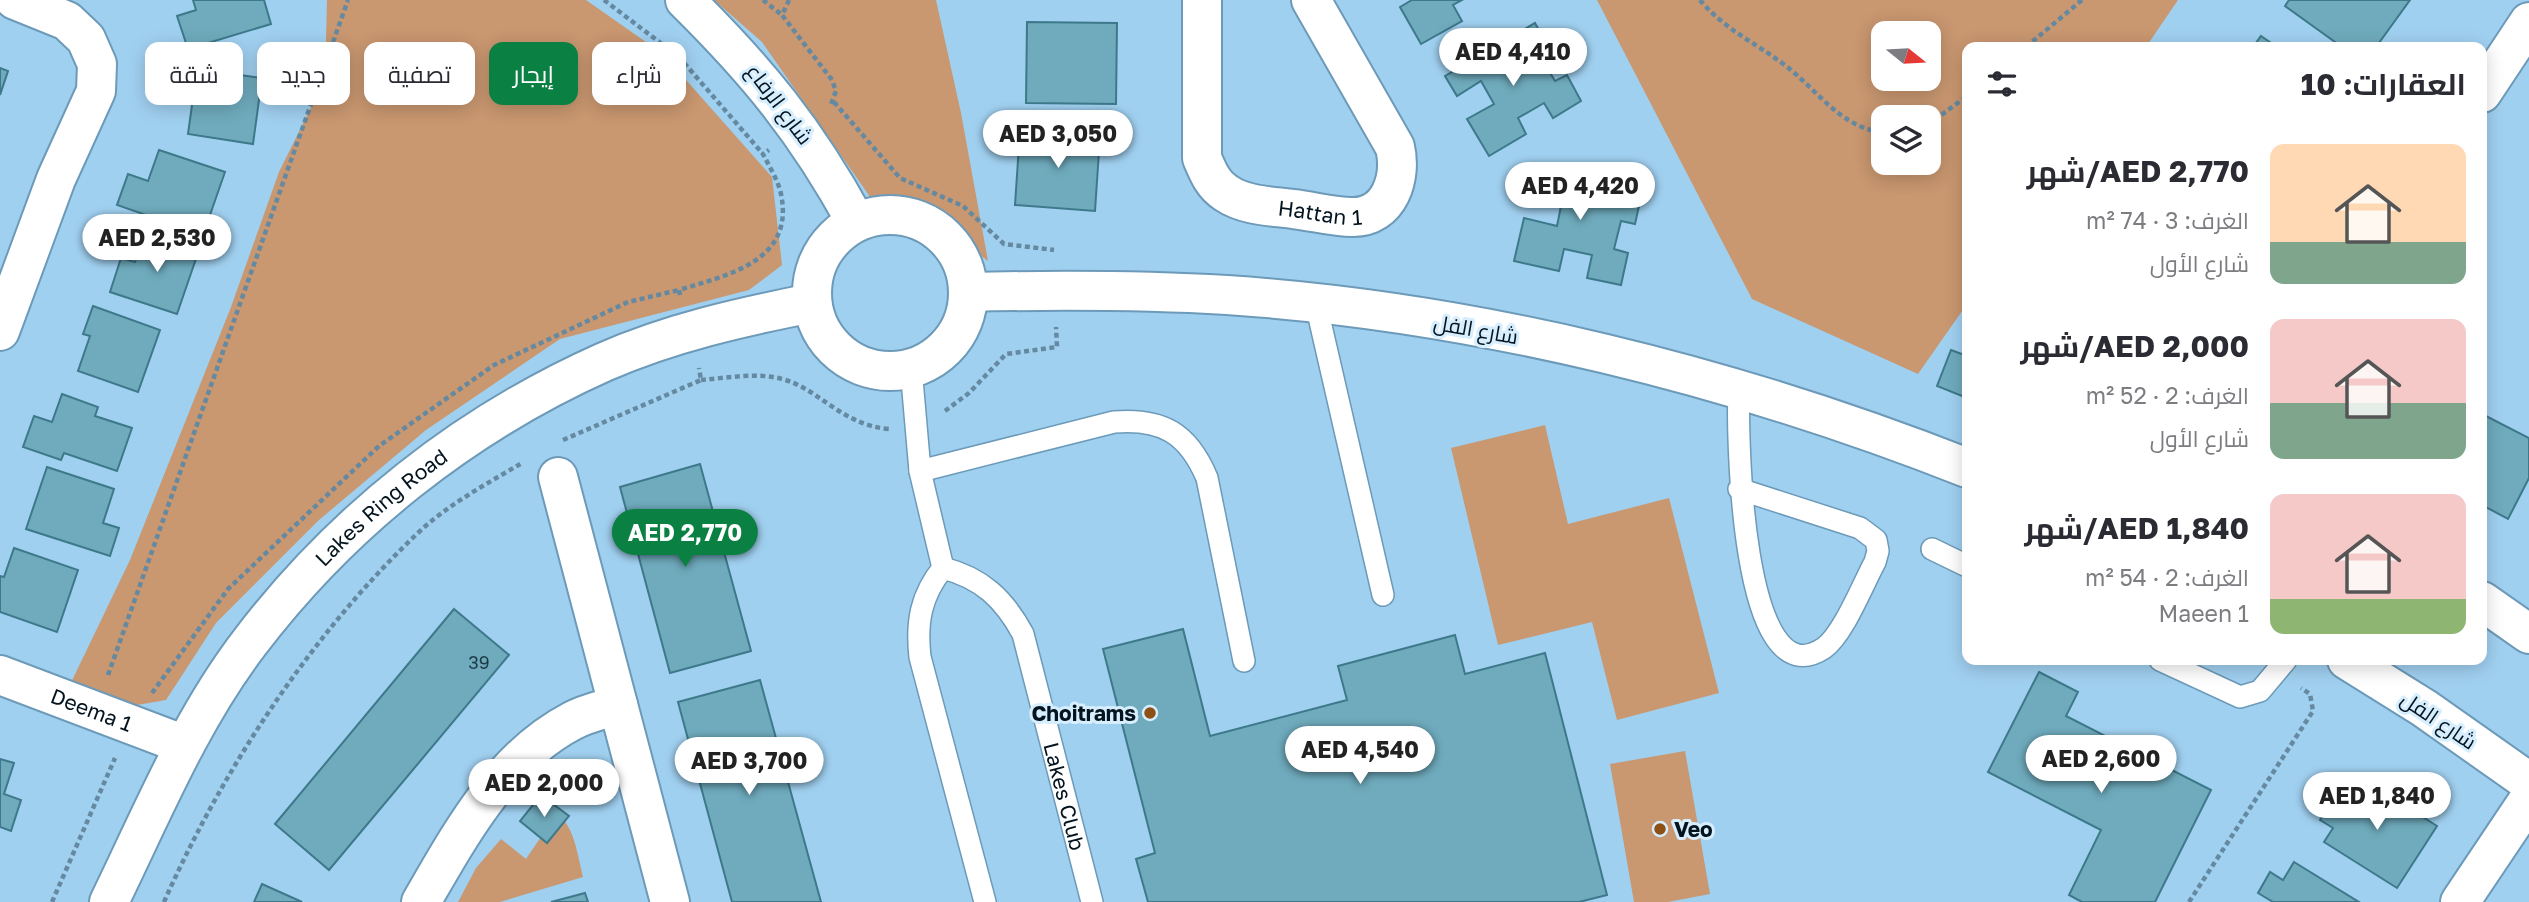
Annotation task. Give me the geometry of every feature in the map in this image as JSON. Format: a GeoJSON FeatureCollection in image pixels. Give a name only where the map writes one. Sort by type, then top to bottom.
{"type":"FeatureCollection","features":[{"type":"Feature","properties":{"kind":"street"},"geometry":{"type":"LineString","coordinates":[[0,331],[56,179],[96,91],[97,64],[86,39],[66,21],[15,0]]}},
{"type":"Feature","properties":{"kind":"street","name":"شارع الرفاع"},"geometry":{"type":"LineString","coordinates":[[685,0],[745,58],[803,132],[856,222]]}},
{"type":"Feature","properties":{"kind":"street","name":"Hattan 1"},"geometry":{"type":"LineString","coordinates":[[1202,0],[1202,159],[1210,178],[1225,193],[1245,202],[1354,217],[1372,212],[1387,201],[1396,184],[1399,165],[1395,147],[1311,0]]}},
{"type":"Feature","properties":{"kind":"street"},"geometry":{"type":"LineString","coordinates":[[2487,85],[2529,22]]}},
{"type":"Feature","properties":{"kind":"street"},"geometry":{"type":"LineString","coordinates":[[881,214],[908,216],[931,226],[951,243],[964,267],[968,292],[964,318],[952,340],[933,358],[911,368],[883,371],[858,364],[835,350],[820,328],[812,303],[813,278],[821,255],[836,236],[856,222],[881,214]]}},
{"type":"Feature","properties":{"kind":"street","name":"شارع الفل"},"geometry":{"type":"LineString","coordinates":[[968,292],[1055,290],[1217,295],[1316,304],[1423,319],[1529,338],[1739,391],[1839,422],[1962,466]]}},
{"type":"Feature","properties":{"kind":"street","name":"Lakes Ring Road"},"geometry":{"type":"LineString","coordinates":[[110,902],[185,745],[250,642],[330,550],[421,468],[523,402],[605,362],[691,331],[812,303]]}},
{"type":"Feature","properties":{"kind":"street"},"geometry":{"type":"LineString","coordinates":[[549,459],[670,902]]}},
{"type":"Feature","properties":{"kind":"street"},"geometry":{"type":"LineString","coordinates":[[2487,605],[2529,634]]}},
{"type":"Feature","properties":{"kind":"street","name":"شارع الفل"},"geometry":{"type":"LineString","coordinates":[[2355,665],[2424,708],[2529,782]]}},
{"type":"Feature","properties":{"kind":"street","name":"Deema 1"},"geometry":{"type":"LineString","coordinates":[[0,675],[185,745]]}},
{"type":"Feature","properties":{"kind":"street"},"geometry":{"type":"LineString","coordinates":[[421,902],[499,781],[532,746],[573,720],[618,705]]}},
{"type":"Feature","properties":{"kind":"street"},"geometry":{"type":"LineString","coordinates":[[2460,902],[2529,799]]}},
{"type":"Feature","properties":{"kind":"lane"},"geometry":{"type":"LineString","coordinates":[[1316,304],[1383,595]]}},
{"type":"Feature","properties":{"kind":"lane"},"geometry":{"type":"LineString","coordinates":[[911,368],[920,471],[943,568],[928,587],[921,609],[918,633],[920,657],[985,902]]}},
{"type":"Feature","properties":{"kind":"lane"},"geometry":{"type":"LineString","coordinates":[[1739,391],[1740,489],[1757,588],[1773,636],[1783,648],[1797,654],[1813,654],[1826,647],[1836,635],[1875,562],[1878,551],[1876,540],[1860,528],[1740,489]]}},
{"type":"Feature","properties":{"kind":"lane"},"geometry":{"type":"LineString","coordinates":[[920,471],[1114,422],[1137,420],[1161,426],[1182,438],[1198,456],[1207,478],[1244,661]]}},
{"type":"Feature","properties":{"kind":"lane"},"geometry":{"type":"LineString","coordinates":[[1932,549],[1962,564]]}},
{"type":"Feature","properties":{"kind":"lane","name":"Lakes Club"},"geometry":{"type":"LineString","coordinates":[[943,568],[967,574],[990,589],[1010,609],[1023,634],[1092,902]]}},
{"type":"Feature","properties":{"kind":"lane"},"geometry":{"type":"LineString","coordinates":[[2171,665],[2240,696],[2260,691],[2281,666]]}},
{"type":"Feature","properties":{"kind":"path"},"geometry":{"type":"LineString","coordinates":[[95,711],[348,0]]}},
{"type":"Feature","properties":{"kind":"path"},"geometry":{"type":"LineString","coordinates":[[604,0],[679,57],[764,154],[781,191],[781,226],[770,248],[752,265],[679,290],[701,380]]}},
{"type":"Feature","properties":{"kind":"path"},"geometry":{"type":"LineString","coordinates":[[764,0],[782,15],[832,80],[836,91],[834,102],[803,132],[764,154]]}},
{"type":"Feature","properties":{"kind":"path"},"geometry":{"type":"LineString","coordinates":[[782,15],[789,0]]}},
{"type":"Feature","properties":{"kind":"path"},"geometry":{"type":"LineString","coordinates":[[1700,0],[1721,23],[1786,65],[1849,121],[1871,128]]}},
{"type":"Feature","properties":{"kind":"path"},"geometry":{"type":"LineString","coordinates":[[2032,42],[2082,0]]}},
{"type":"Feature","properties":{"kind":"path"},"geometry":{"type":"LineString","coordinates":[[1941,115],[1962,100]]}},
{"type":"Feature","properties":{"kind":"path"},"geometry":{"type":"LineString","coordinates":[[164,902],[242,750],[311,655],[368,586],[422,530],[549,459],[701,380],[752,376],[783,379],[854,421],[885,429],[915,428],[931,422],[969,393],[1006,354],[1057,347],[1055,250],[1004,244],[963,206],[900,178],[834,102]]}},
{"type":"Feature","properties":{"kind":"path"},"geometry":{"type":"LineString","coordinates":[[2189,902],[2313,711],[2310,694],[2281,666]]}},
{"type":"Feature","properties":{"kind":"shaded area"},"geometry":{"type":"Polygon","coordinates":[[[327,0],[586,0],[646,42],[592,42],[592,105],[686,105],[686,80],[772,177],[782,265],[749,290],[560,339],[426,430],[319,520],[216,623],[166,700],[120,708],[67,691],[130,560],[231,307],[279,172],[312,105],[350,105],[350,42],[326,42],[327,0]]]}},
{"type":"Feature","properties":{"kind":"shaded area"},"geometry":{"type":"Polygon","coordinates":[[[714,0],[936,0],[961,113],[988,261],[923,212],[875,204],[762,42],[714,0]]]}},
{"type":"Feature","properties":{"kind":"shaded area"},"geometry":{"type":"Polygon","coordinates":[[[1597,0],[2178,0],[2149,42],[1962,42],[1962,311],[1918,374],[1752,299],[1597,0]]]}},
{"type":"Feature","properties":{"kind":"shaded area"},"geometry":{"type":"Polygon","coordinates":[[[1545,425],[1568,524],[1669,498],[1719,693],[1617,720],[1592,622],[1498,645],[1451,448],[1545,425]]]}},
{"type":"Feature","properties":{"kind":"shaded area","name":"Veo"},"geometry":{"type":"Polygon","coordinates":[[[1685,751],[1710,894],[1668,902],[1634,902],[1610,764],[1685,751]]]}},
{"type":"Feature","properties":{"kind":"shaded area"},"geometry":{"type":"Polygon","coordinates":[[[531,800],[545,805],[564,820],[574,839],[583,877],[500,902],[458,902],[476,868],[501,839],[526,859],[551,822],[531,800]]]}},
{"type":"Feature","properties":{"kind":"building"},"geometry":{"type":"Polygon","coordinates":[[[193,0],[264,0],[271,24],[211,42],[186,42],[177,16],[196,10],[193,0]]]}},
{"type":"Feature","properties":{"kind":"building"},"geometry":{"type":"Polygon","coordinates":[[[1412,0],[1462,0],[1453,5],[1462,21],[1421,44],[1400,7],[1412,0]]]}},
{"type":"Feature","properties":{"kind":"building"},"geometry":{"type":"Polygon","coordinates":[[[2289,0],[2410,0],[2380,42],[2335,42],[2285,6],[2289,0]]]}},
{"type":"Feature","properties":{"kind":"building"},"geometry":{"type":"Polygon","coordinates":[[[1027,22],[1117,23],[1116,104],[1026,103],[1027,22]]]}},
{"type":"Feature","properties":{"kind":"building"},"geometry":{"type":"Polygon","coordinates":[[[1535,23],[1550,50],[1540,56],[1555,81],[1567,75],[1581,101],[1553,118],[1544,103],[1518,118],[1526,134],[1489,156],[1467,119],[1494,104],[1481,81],[1457,96],[1445,76],[1535,23]]]}},
{"type":"Feature","properties":{"kind":"building"},"geometry":{"type":"Polygon","coordinates":[[[2261,36],[2270,42],[2257,42],[2261,36]]]}},
{"type":"Feature","properties":{"kind":"building"},"geometry":{"type":"Polygon","coordinates":[[[0,68],[8,71],[0,95],[0,68]]]}},
{"type":"Feature","properties":{"kind":"building"},"geometry":{"type":"Polygon","coordinates":[[[243,75],[257,77],[258,105],[253,144],[188,134],[192,105],[243,105],[243,75]]]}},
{"type":"Feature","properties":{"kind":"building"},"geometry":{"type":"Polygon","coordinates":[[[1020,130],[1100,136],[1095,211],[1015,205],[1020,130]]]}},
{"type":"Feature","properties":{"kind":"building"},"geometry":{"type":"Polygon","coordinates":[[[159,150],[225,172],[203,235],[117,205],[128,174],[148,181],[159,150]]]}},
{"type":"Feature","properties":{"kind":"building"},"geometry":{"type":"Polygon","coordinates":[[[1536,163],[1643,188],[1635,224],[1621,221],[1614,249],[1628,253],[1621,285],[1587,278],[1592,255],[1564,249],[1559,271],[1514,261],[1524,218],[1557,226],[1562,201],[1530,193],[1536,163]]]}},
{"type":"Feature","properties":{"kind":"building"},"geometry":{"type":"Polygon","coordinates":[[[145,232],[199,250],[177,314],[110,292],[121,258],[135,262],[145,232]]]}},
{"type":"Feature","properties":{"kind":"building"},"geometry":{"type":"Polygon","coordinates":[[[93,306],[160,330],[138,392],[78,371],[90,336],[83,334],[93,306]]]}},
{"type":"Feature","properties":{"kind":"building"},"geometry":{"type":"Polygon","coordinates":[[[1951,350],[1962,354],[1962,396],[1937,386],[1951,350]]]}},
{"type":"Feature","properties":{"kind":"building"},"geometry":{"type":"Polygon","coordinates":[[[62,394],[98,407],[95,416],[132,428],[117,471],[64,453],[61,460],[23,447],[34,416],[52,422],[62,394]]]}},
{"type":"Feature","properties":{"kind":"building"},"geometry":{"type":"Polygon","coordinates":[[[2487,417],[2529,438],[2529,478],[2508,519],[2487,508],[2487,417]]]}},
{"type":"Feature","properties":{"kind":"building"},"geometry":{"type":"Polygon","coordinates":[[[700,464],[751,651],[670,673],[620,487],[700,464]]]}},
{"type":"Feature","properties":{"kind":"building"},"geometry":{"type":"Polygon","coordinates":[[[47,467],[114,489],[103,523],[119,528],[110,556],[26,529],[47,467]]]}},
{"type":"Feature","properties":{"kind":"building"},"geometry":{"type":"Polygon","coordinates":[[[14,548],[78,570],[57,632],[0,612],[0,576],[4,577],[14,548]]]}},
{"type":"Feature","properties":{"kind":"building"},"geometry":{"type":"Polygon","coordinates":[[[454,609],[509,655],[329,870],[275,824],[454,609]]]}},
{"type":"Feature","properties":{"kind":"building"},"geometry":{"type":"Polygon","coordinates":[[[1183,629],[1210,736],[1347,700],[1338,666],[1455,635],[1465,674],[1545,653],[1607,895],[1579,902],[1148,902],[1136,859],[1155,853],[1103,649],[1183,629]]]}},
{"type":"Feature","properties":{"kind":"building"},"geometry":{"type":"Polygon","coordinates":[[[2039,672],[2078,692],[2066,716],[2211,790],[2155,902],[2082,902],[2069,895],[2101,830],[1988,772],[2039,672]]]}},
{"type":"Feature","properties":{"kind":"building"},"geometry":{"type":"Polygon","coordinates":[[[760,680],[821,902],[732,902],[678,702],[760,680]]]}},
{"type":"Feature","properties":{"kind":"building"},"geometry":{"type":"Polygon","coordinates":[[[0,759],[14,763],[4,794],[21,800],[11,831],[0,827],[0,759]]]}},
{"type":"Feature","properties":{"kind":"building"},"geometry":{"type":"Polygon","coordinates":[[[2361,778],[2437,826],[2397,888],[2324,842],[2333,828],[2320,820],[2333,799],[2343,805],[2361,778]]]}},
{"type":"Feature","properties":{"kind":"building"},"geometry":{"type":"Polygon","coordinates":[[[541,795],[569,816],[547,843],[520,821],[541,795]]]}},
{"type":"Feature","properties":{"kind":"building"},"geometry":{"type":"Polygon","coordinates":[[[2294,862],[2359,902],[2273,902],[2258,893],[2270,872],[2283,880],[2294,862]]]}},
{"type":"Feature","properties":{"kind":"building"},"geometry":{"type":"Polygon","coordinates":[[[262,884],[302,902],[254,902],[262,884]]]}},
{"type":"Feature","properties":{"kind":"building"},"geometry":{"type":"Polygon","coordinates":[[[585,893],[588,902],[551,902],[585,893]]]}},
{"type":"Feature","properties":{"kind":"place","name":"Choitrams"},"geometry":{"type":"Point","coordinates":[1150,713]}},
{"type":"Feature","properties":{"kind":"place","name":"Veo"},"geometry":{"type":"Point","coordinates":[1660,829]}}]}
